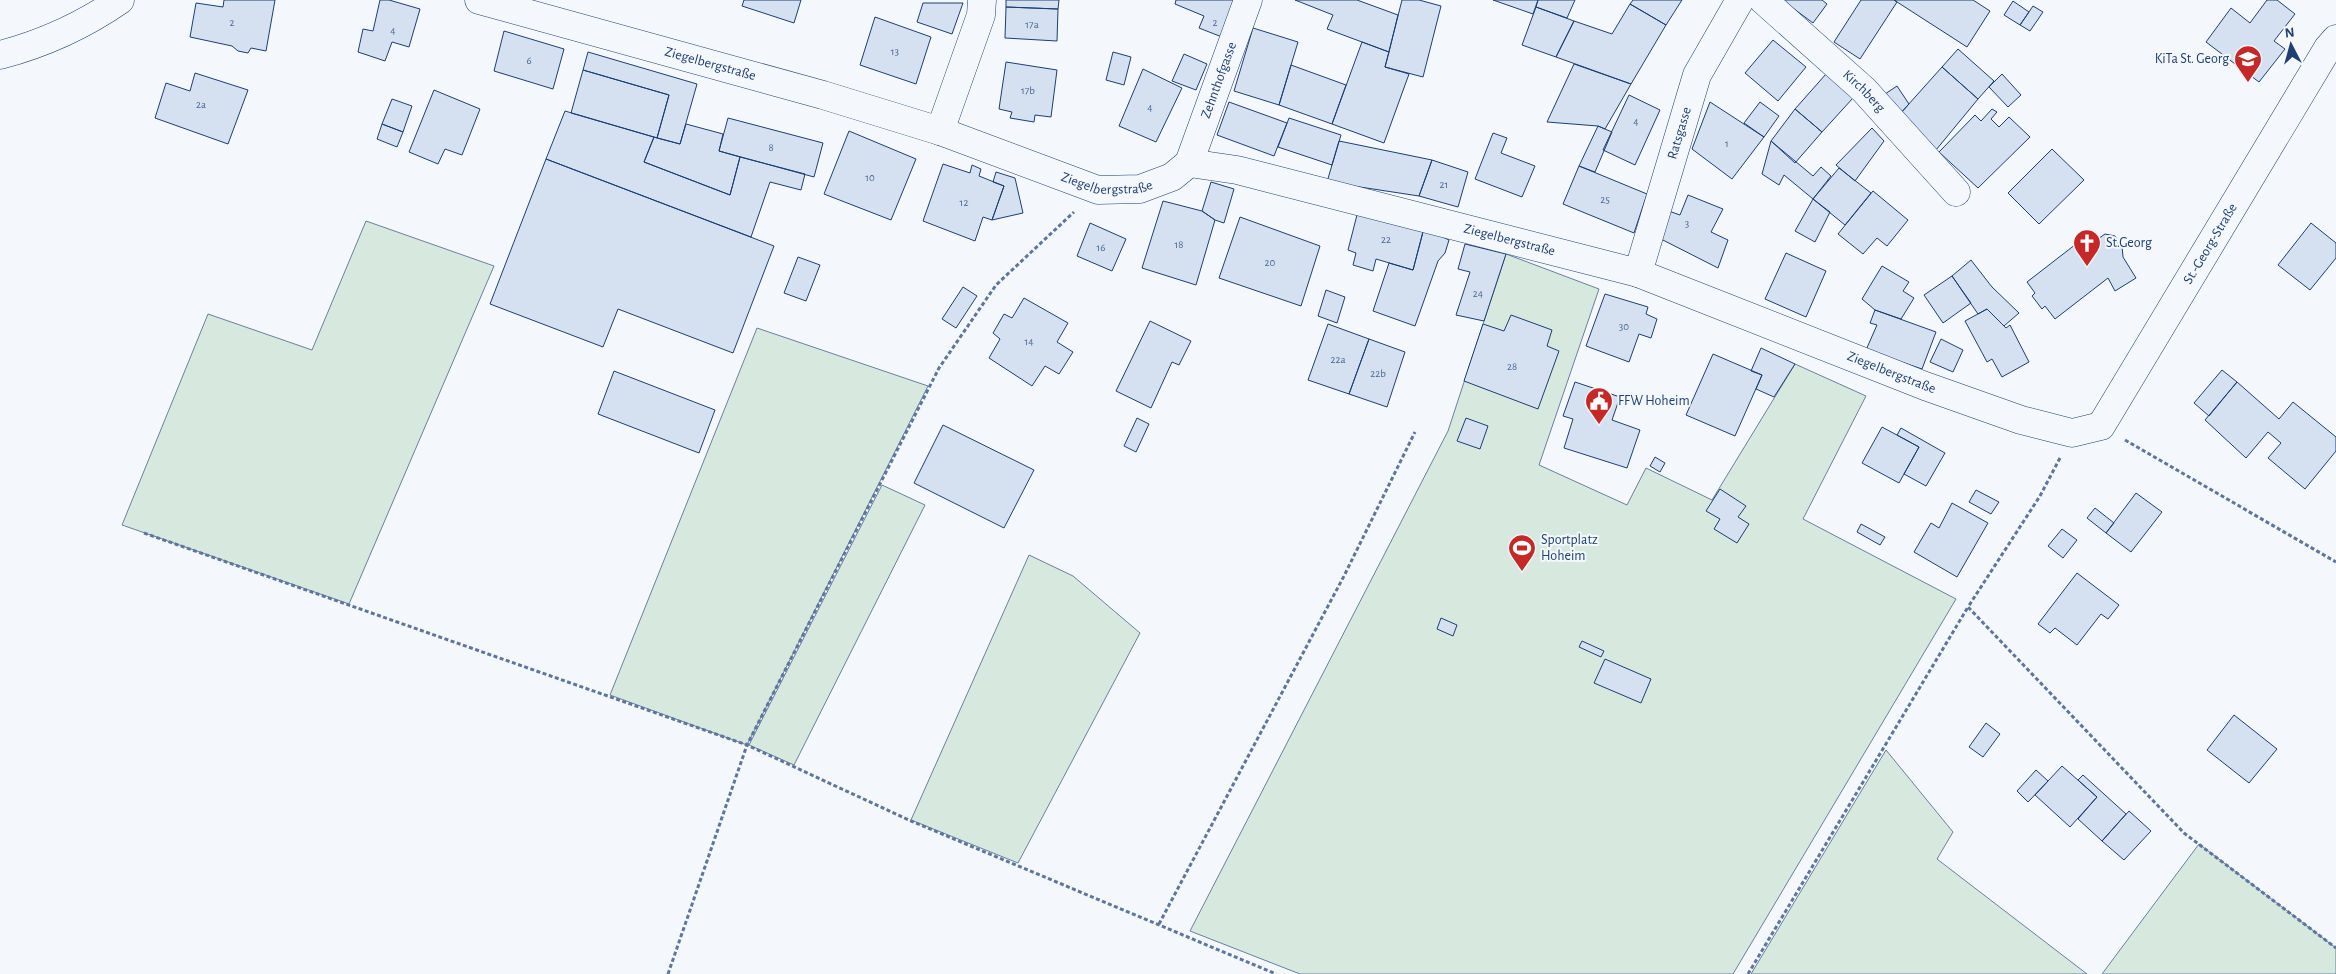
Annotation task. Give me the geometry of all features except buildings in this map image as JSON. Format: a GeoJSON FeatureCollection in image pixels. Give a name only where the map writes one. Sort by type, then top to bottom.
{"type":"FeatureCollection","features":[{"type":"Feature","properties":{"kind":"street"},"geometry":{"type":"LineString","coordinates":[[0,55],[30,47],[103,12],[120,0]]}},
{"type":"Feature","properties":{"kind":"street","name":"Ziegelbergstraße"},"geometry":{"type":"LineString","coordinates":[[479,0],[814,92],[940,131],[1098,190],[1140,189],[1172,177],[1189,163],[1237,170],[1638,273],[1925,386],[2022,420],[2072,433]]}},
{"type":"Feature","properties":{"kind":"street"},"geometry":{"type":"LineString","coordinates":[[940,131],[981,15],[982,0]]}},
{"type":"Feature","properties":{"kind":"street","name":"Zehnthofgasse"},"geometry":{"type":"LineString","coordinates":[[1189,163],[1248,0]]}},
{"type":"Feature","properties":{"kind":"street","name":"Ratsgasse"},"geometry":{"type":"LineString","coordinates":[[1638,273],[1698,74],[1740,0]]}},
{"type":"Feature","properties":{"kind":"street","name":"Kirchberg"},"geometry":{"type":"LineString","coordinates":[[1763,0],[1864,90],[1956,192]]}},
{"type":"Feature","properties":{"kind":"street","name":"St.-Georg-Straße"},"geometry":{"type":"LineString","coordinates":[[2101,426],[2258,162],[2328,48],[2336,39]]}},
{"type":"Feature","properties":{"kind":"street"},"geometry":{"type":"LineString","coordinates":[[2072,433],[2101,426]]}},
{"type":"Feature","properties":{"kind":"path"},"geometry":{"type":"LineString","coordinates":[[668,974],[747,745],[940,368],[996,285],[1098,190]]}},
{"type":"Feature","properties":{"kind":"path"},"geometry":{"type":"LineString","coordinates":[[2101,426],[2336,562]]}},
{"type":"Feature","properties":{"kind":"path"},"geometry":{"type":"LineString","coordinates":[[1159,924],[1344,576],[1416,432]]}},
{"type":"Feature","properties":{"kind":"path"},"geometry":{"type":"LineString","coordinates":[[1748,974],[1968,607],[2040,496],[2072,433]]}},
{"type":"Feature","properties":{"kind":"path"},"geometry":{"type":"LineString","coordinates":[[144,533],[747,745],[911,821],[1276,974]]}},
{"type":"Feature","properties":{"kind":"path"},"geometry":{"type":"LineString","coordinates":[[1968,607],[2184,833],[2336,948]]}},
{"type":"Feature","properties":{"kind":"shaded area"},"geometry":{"type":"Polygon","coordinates":[[[366,221],[494,266],[349,604],[122,525],[208,314],[312,350],[366,221]]]}},
{"type":"Feature","properties":{"kind":"shaded area","name":"Sportplatz Hoheim"},"geometry":{"type":"Polygon","coordinates":[[[1506,254],[1599,289],[1539,465],[1627,505],[1646,468],[1712,500],[1795,364],[1866,396],[1803,519],[1956,599],[1733,974],[1300,974],[1190,931],[1448,431],[1506,254]]]}},
{"type":"Feature","properties":{"kind":"shaded area"},"geometry":{"type":"Polygon","coordinates":[[[757,328],[928,386],[747,745],[610,695],[757,328]]]}},
{"type":"Feature","properties":{"kind":"shaded area"},"geometry":{"type":"Polygon","coordinates":[[[882,485],[925,505],[794,765],[749,745],[882,485]]]}},
{"type":"Feature","properties":{"kind":"shaded area"},"geometry":{"type":"Polygon","coordinates":[[[1029,555],[1073,576],[1140,633],[1018,863],[911,820],[1029,555]]]}},
{"type":"Feature","properties":{"kind":"shaded area"},"geometry":{"type":"Polygon","coordinates":[[[1886,750],[1953,832],[1937,859],[2087,974],[1751,974],[1886,750]]]}},
{"type":"Feature","properties":{"kind":"shaded area"},"geometry":{"type":"Polygon","coordinates":[[[2199,844],[2336,948],[2336,974],[2102,974],[2199,844]]]}},
{"type":"Feature","properties":{"kind":"place","name":"KiTa St. Georg"},"geometry":{"type":"Point","coordinates":[2248,83]}},
{"type":"Feature","properties":{"kind":"place","name":"St.Georg"},"geometry":{"type":"Point","coordinates":[2087,267]}},
{"type":"Feature","properties":{"kind":"place","name":"FFW Hoheim"},"geometry":{"type":"Point","coordinates":[1599,425]}},
{"type":"Feature","properties":{"kind":"place","name":"Sportplatz Hoheim"},"geometry":{"type":"Point","coordinates":[1522,572]}}]}
